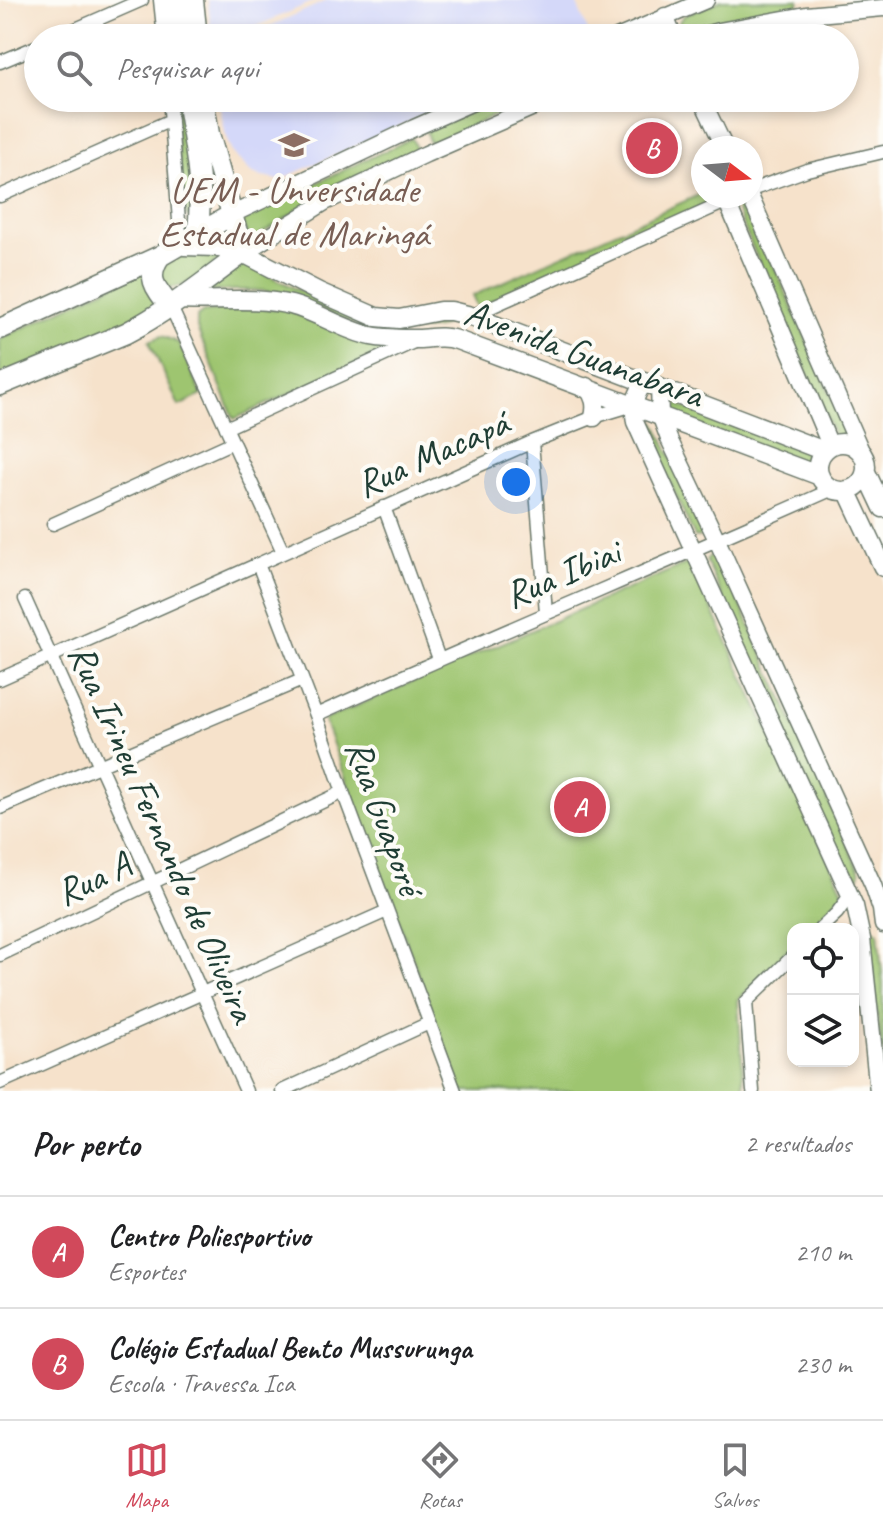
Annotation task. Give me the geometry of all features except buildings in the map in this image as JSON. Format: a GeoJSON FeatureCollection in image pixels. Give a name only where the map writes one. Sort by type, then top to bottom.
{"type":"FeatureCollection","features":[{"type":"Feature","properties":{"kind":"main road"},"geometry":{"type":"LineString","coordinates":[[175,0],[178,24]]}},
{"type":"Feature","properties":{"kind":"main road"},"geometry":{"type":"LineString","coordinates":[[193,0],[196,24]]}},
{"type":"Feature","properties":{"kind":"main road"},"geometry":{"type":"LineString","coordinates":[[189,112],[201,185],[201,214],[189,240]]}},
{"type":"Feature","properties":{"kind":"main road"},"geometry":{"type":"LineString","coordinates":[[0,385],[126,333],[175,303],[221,269],[236,251],[234,217],[205,112]]}},
{"type":"Feature","properties":{"kind":"main road"},"geometry":{"type":"LineString","coordinates":[[0,329],[160,256],[234,217]]}},
{"type":"Feature","properties":{"kind":"main road"},"geometry":{"type":"LineString","coordinates":[[189,240],[236,251]]}},
{"type":"Feature","properties":{"kind":"main road","name":"Avenida Guanabara"},"geometry":{"type":"LineString","coordinates":[[236,251],[376,317],[399,319],[440,311],[471,316],[827,448]]}},
{"type":"Feature","properties":{"kind":"main road"},"geometry":{"type":"LineString","coordinates":[[160,256],[154,264],[153,279],[159,292],[175,303]]}},
{"type":"Feature","properties":{"kind":"main road","name":"Avenida Guanabara"},"geometry":{"type":"LineString","coordinates":[[175,303],[268,301],[313,312],[374,337],[445,337],[457,340],[660,415],[833,485]]}},
{"type":"Feature","properties":{"kind":"main road"},"geometry":{"type":"LineString","coordinates":[[587,387],[595,401],[594,417]]}},
{"type":"Feature","properties":{"kind":"main road"},"geometry":{"type":"LineString","coordinates":[[669,439],[684,425]]}},
{"type":"Feature","properties":{"kind":"main road"},"geometry":{"type":"LineString","coordinates":[[883,508],[861,451],[852,444],[841,442],[827,448],[819,458],[818,467],[833,485],[883,567]]}},
{"type":"Feature","properties":{"kind":"main road"},"geometry":{"type":"LineString","coordinates":[[833,485],[856,487],[871,471]]}},
{"type":"Feature","properties":{"kind":"street"},"geometry":{"type":"LineString","coordinates":[[87,24],[142,0]]}},
{"type":"Feature","properties":{"kind":"street"},"geometry":{"type":"LineString","coordinates":[[160,0],[163,24]]}},
{"type":"Feature","properties":{"kind":"street"},"geometry":{"type":"LineString","coordinates":[[648,24],[705,0]]}},
{"type":"Feature","properties":{"kind":"street"},"geometry":{"type":"LineString","coordinates":[[762,24],[805,8],[883,8]]}},
{"type":"Feature","properties":{"kind":"street"},"geometry":{"type":"LineString","coordinates":[[665,16],[668,24]]}},
{"type":"Feature","properties":{"kind":"street"},"geometry":{"type":"LineString","coordinates":[[0,62],[24,52]]}},
{"type":"Feature","properties":{"kind":"street"},"geometry":{"type":"LineString","coordinates":[[170,112],[189,240]]}},
{"type":"Feature","properties":{"kind":"street"},"geometry":{"type":"LineString","coordinates":[[234,217],[450,112]]}},
{"type":"Feature","properties":{"kind":"street"},"geometry":{"type":"LineString","coordinates":[[236,251],[325,202],[522,112]]}},
{"type":"Feature","properties":{"kind":"street"},"geometry":{"type":"LineString","coordinates":[[708,112],[719,136]]}},
{"type":"Feature","properties":{"kind":"street"},"geometry":{"type":"LineString","coordinates":[[0,196],[171,120]]}},
{"type":"Feature","properties":{"kind":"street"},"geometry":{"type":"LineString","coordinates":[[763,188],[807,170],[882,155]]}},
{"type":"Feature","properties":{"kind":"street"},"geometry":{"type":"LineString","coordinates":[[471,316],[709,208]]}},
{"type":"Feature","properties":{"kind":"street"},"geometry":{"type":"LineString","coordinates":[[735,208],[827,448]]}},
{"type":"Feature","properties":{"kind":"street"},"geometry":{"type":"LineString","coordinates":[[756,208],[861,451]]}},
{"type":"Feature","properties":{"kind":"street"},"geometry":{"type":"LineString","coordinates":[[175,303],[226,428],[283,552]]}},
{"type":"Feature","properties":{"kind":"street"},"geometry":{"type":"LineString","coordinates":[[226,428],[422,339]]}},
{"type":"Feature","properties":{"kind":"street"},"geometry":{"type":"LineString","coordinates":[[837,913],[858,917],[882,914],[878,882],[669,439],[652,385],[636,395],[633,405],[635,422],[851,894],[858,917],[879,1063],[879,1086]]}},
{"type":"Feature","properties":{"kind":"street","name":"Rua Macapá"},"geometry":{"type":"LineString","coordinates":[[0,679],[532,442],[633,405]]}},
{"type":"Feature","properties":{"kind":"street"},"geometry":{"type":"LineString","coordinates":[[53,524],[233,442]]}},
{"type":"Feature","properties":{"kind":"street"},"geometry":{"type":"LineString","coordinates":[[532,442],[546,612]]}},
{"type":"Feature","properties":{"kind":"street","name":"Rua Ibiai"},"geometry":{"type":"LineString","coordinates":[[316,715],[546,612],[693,551],[833,485]]}},
{"type":"Feature","properties":{"kind":"street"},"geometry":{"type":"LineString","coordinates":[[384,507],[439,659]]}},
{"type":"Feature","properties":{"kind":"street","name":"Rua Guaporé"},"geometry":{"type":"LineString","coordinates":[[258,564],[455,1091]]}},
{"type":"Feature","properties":{"kind":"street","name":"Rua Irineu Fernando de Oliveira"},"geometry":{"type":"LineString","coordinates":[[25,599],[246,1091]]}},
{"type":"Feature","properties":{"kind":"street"},"geometry":{"type":"LineString","coordinates":[[0,808],[302,680]]}},
{"type":"Feature","properties":{"kind":"street","name":"Rua A"},"geometry":{"type":"LineString","coordinates":[[0,955],[343,792]]}},
{"type":"Feature","properties":{"kind":"street"},"geometry":{"type":"LineString","coordinates":[[826,923],[851,894],[878,882]]}},
{"type":"Feature","properties":{"kind":"street"},"geometry":{"type":"LineString","coordinates":[[0,1083],[387,911]]}},
{"type":"Feature","properties":{"kind":"street"},"geometry":{"type":"LineString","coordinates":[[753,1091],[746,1002],[787,962]]}},
{"type":"Feature","properties":{"kind":"street"},"geometry":{"type":"LineString","coordinates":[[282,1091],[429,1023]]}},
{"type":"Feature","properties":{"kind":"shaded area"},"geometry":{"type":"Polygon","coordinates":[[[208,0],[317,0],[261,24],[211,24],[208,0]]]}},
{"type":"Feature","properties":{"kind":"shaded area"},"geometry":{"type":"Polygon","coordinates":[[[328,0],[575,0],[585,24],[274,24],[328,0]]]}},
{"type":"Feature","properties":{"kind":"shaded area","name":"UEM - Unversidade Estadual de Maringá"},"geometry":{"type":"Polygon","coordinates":[[[221,112],[431,112],[279,180],[251,172],[232,153],[221,112]]]}},
{"type":"Feature","properties":{"kind":"green space"},"geometry":{"type":"Polygon","coordinates":[[[722,0],[799,0],[796,9],[720,24],[680,24],[683,16],[722,0]]]}},
{"type":"Feature","properties":{"kind":"green space"},"geometry":{"type":"Polygon","coordinates":[[[174,112],[183,112],[190,164],[191,214],[188,217],[185,213],[174,112]]]}},
{"type":"Feature","properties":{"kind":"green space"},"geometry":{"type":"Polygon","coordinates":[[[467,112],[503,112],[433,143],[429,141],[427,130],[467,112]]]}},
{"type":"Feature","properties":{"kind":"green space"},"geometry":{"type":"Polygon","coordinates":[[[412,138],[416,149],[414,153],[335,186],[250,241],[240,219],[412,138]]]}},
{"type":"Feature","properties":{"kind":"green space"},"geometry":{"type":"Polygon","coordinates":[[[691,198],[691,208],[699,208],[477,307],[472,296],[691,198]]]}},
{"type":"Feature","properties":{"kind":"green space"},"geometry":{"type":"Polygon","coordinates":[[[749,208],[849,437],[836,439],[736,209],[749,208]]]}},
{"type":"Feature","properties":{"kind":"green space"},"geometry":{"type":"Polygon","coordinates":[[[222,253],[212,266],[188,283],[164,286],[159,268],[179,254],[222,253]]]}},
{"type":"Feature","properties":{"kind":"green space"},"geometry":{"type":"Polygon","coordinates":[[[241,262],[360,320],[377,325],[449,319],[435,329],[381,329],[349,321],[295,298],[272,292],[197,292],[241,262]]]}},
{"type":"Feature","properties":{"kind":"green space"},"geometry":{"type":"Polygon","coordinates":[[[146,269],[165,303],[131,322],[0,378],[0,339],[146,269]]]}},
{"type":"Feature","properties":{"kind":"green space"},"geometry":{"type":"Polygon","coordinates":[[[262,308],[288,310],[389,349],[234,419],[197,328],[197,317],[203,312],[262,308]]]}},
{"type":"Feature","properties":{"kind":"green space"},"geometry":{"type":"Polygon","coordinates":[[[162,336],[179,343],[202,395],[179,406],[149,341],[162,336]]]}},
{"type":"Feature","properties":{"kind":"green space"},"geometry":{"type":"Polygon","coordinates":[[[676,404],[809,453],[804,467],[672,416],[676,404]]]}},
{"type":"Feature","properties":{"kind":"green space"},"geometry":{"type":"Polygon","coordinates":[[[655,422],[705,529],[700,537],[695,537],[645,428],[655,422]]]}},
{"type":"Feature","properties":{"kind":"green space"},"geometry":{"type":"Polygon","coordinates":[[[710,556],[720,559],[860,872],[854,881],[851,881],[706,560],[710,556]]]}},
{"type":"Feature","properties":{"kind":"green space"},"geometry":{"type":"Polygon","coordinates":[[[690,562],[844,893],[815,923],[787,923],[787,951],[738,1000],[744,1091],[462,1091],[324,720],[690,562]]]}},
{"type":"Feature","properties":{"kind":"green space"},"geometry":{"type":"Polygon","coordinates":[[[868,929],[878,932],[883,984],[883,1050],[868,929]]]}},
{"type":"Feature","properties":{"kind":"place","name":"UEM - Unversidade Estadual de Maringá"},"geometry":{"type":"Point","coordinates":[294,145]}},
{"type":"Feature","properties":{"kind":"place","name":"Colégio Estadual Bento Mussurunga"},"geometry":{"type":"Point","coordinates":[652,148]}},
{"type":"Feature","properties":{"kind":"place","name":"Centro Poliesportivo"},"geometry":{"type":"Point","coordinates":[580,807]}}]}
